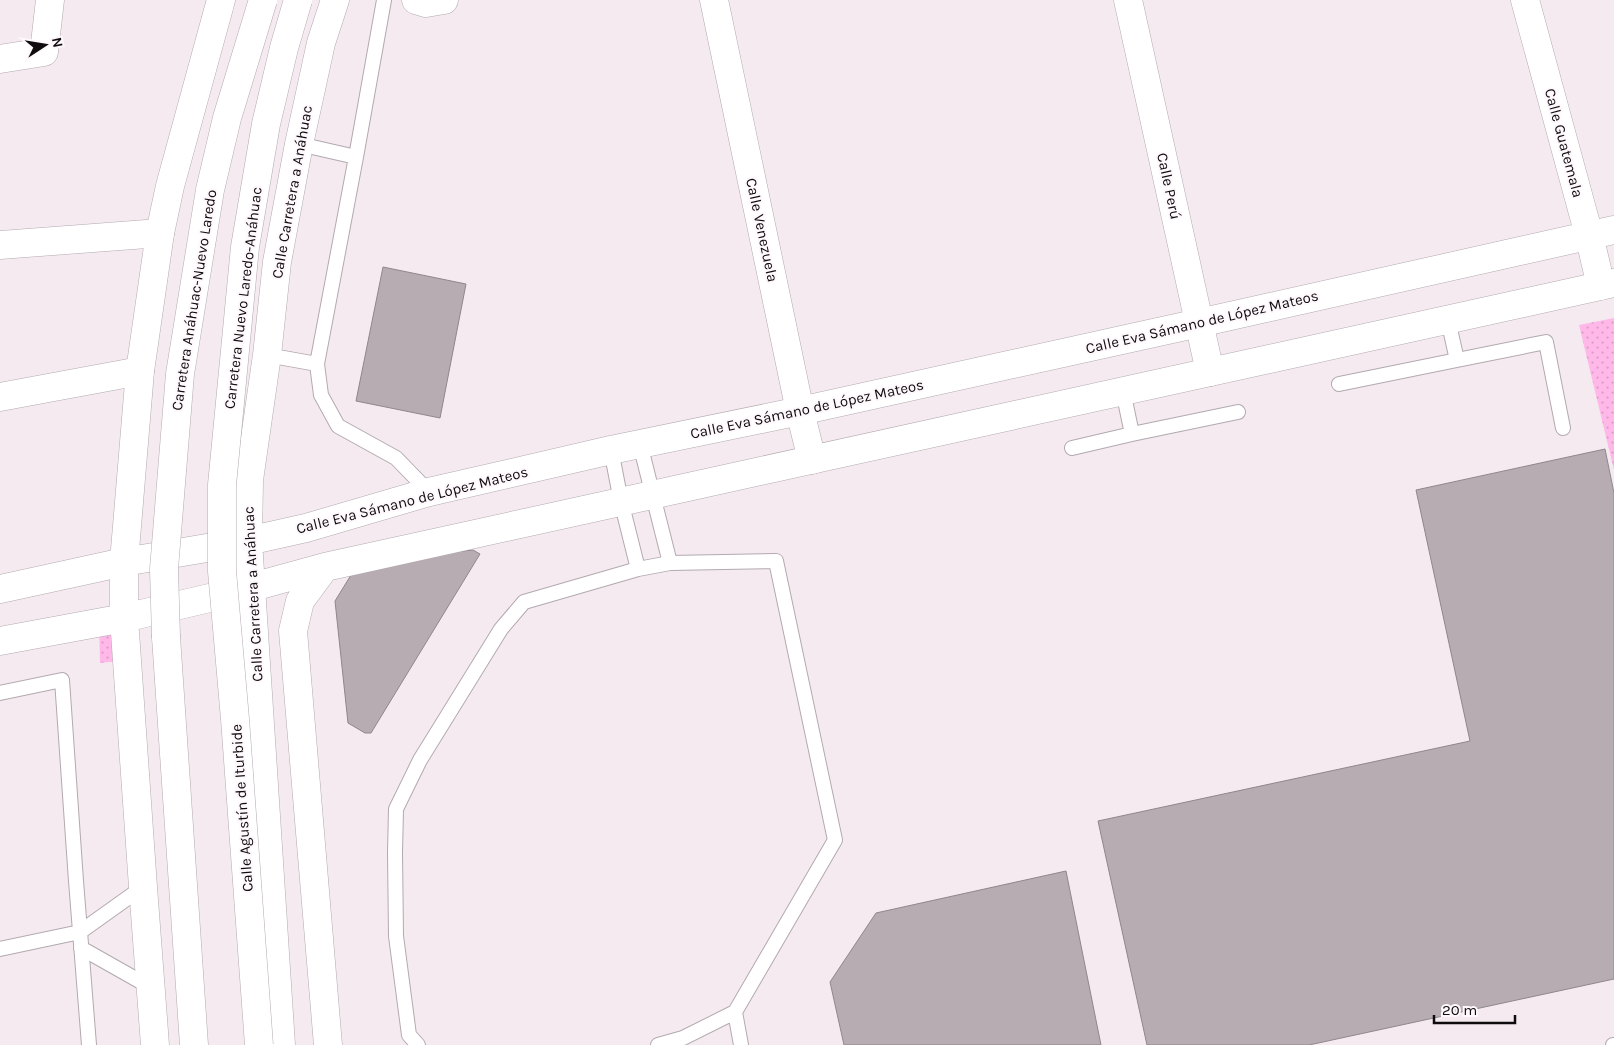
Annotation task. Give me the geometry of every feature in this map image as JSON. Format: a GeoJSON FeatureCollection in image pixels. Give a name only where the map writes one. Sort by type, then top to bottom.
{"type":"FeatureCollection","features":[{"type":"Feature","properties":{"kind":"main road"},"geometry":{"type":"LineString","coordinates":[[0,59],[44,52],[50,0]]}},
{"type":"Feature","properties":{"kind":"main road"},"geometry":{"type":"LineString","coordinates":[[155,1045],[142,887],[124,618],[124,562],[140,371],[160,233],[170,186],[221,0]]}},
{"type":"Feature","properties":{"kind":"main road","name":"Carretera Anáhuac-Nuevo Laredo"},"geometry":{"type":"LineString","coordinates":[[194,1045],[166,637],[164,569],[182,365],[210,190],[227,118],[263,0]]}},
{"type":"Feature","properties":{"kind":"main road","name":"Carretera Nuevo Laredo-Anáhuac"},"geometry":{"type":"LineString","coordinates":[[222,571],[222,485],[245,247],[266,124],[284,48],[298,0]]}},
{"type":"Feature","properties":{"kind":"main road","name":"Calle Carretera a Anáhuac"},"geometry":{"type":"LineString","coordinates":[[281,1045],[248,541],[249,480],[277,262],[299,144],[321,43],[335,0]]}},
{"type":"Feature","properties":{"kind":"main road"},"geometry":{"type":"LineString","coordinates":[[416,0],[426,3],[444,0]]}},
{"type":"Feature","properties":{"kind":"main road","name":"Calle Venezuela"},"geometry":{"type":"LineString","coordinates":[[714,0],[800,411],[812,460]]}},
{"type":"Feature","properties":{"kind":"main road","name":"Calle Perú"},"geometry":{"type":"LineString","coordinates":[[1128,0],[1210,372]]}},
{"type":"Feature","properties":{"kind":"main road","name":"Calle Guatemala"},"geometry":{"type":"LineString","coordinates":[[1525,0],[1601,233],[1608,285]]}},
{"type":"Feature","properties":{"kind":"main road"},"geometry":{"type":"LineString","coordinates":[[0,245],[160,233]]}},
{"type":"Feature","properties":{"kind":"main road","name":"Calle Eva Sámano de López Mateos"},"geometry":{"type":"LineString","coordinates":[[0,589],[124,562],[248,541],[306,528],[430,492],[611,450],[800,411],[1601,233]]}},
{"type":"Feature","properties":{"kind":"main road"},"geometry":{"type":"LineString","coordinates":[[0,641],[124,618],[251,588],[325,567],[1608,285]]}},
{"type":"Feature","properties":{"kind":"main road"},"geometry":{"type":"LineString","coordinates":[[0,397],[140,371]]}},
{"type":"Feature","properties":{"kind":"main road"},"geometry":{"type":"LineString","coordinates":[[249,480],[258,504],[271,519],[280,525],[306,528]]}},
{"type":"Feature","properties":{"kind":"main road"},"geometry":{"type":"LineString","coordinates":[[325,567],[300,601],[293,631],[328,1045]]}},
{"type":"Feature","properties":{"kind":"main road","name":"Calle Agustín de Iturbide"},"geometry":{"type":"LineString","coordinates":[[222,571],[259,1045]]}},
{"type":"Feature","properties":{"kind":"main road"},"geometry":{"type":"LineString","coordinates":[[276,983],[290,1045]]}},
{"type":"Feature","properties":{"kind":"lane"},"geometry":{"type":"LineString","coordinates":[[384,0],[317,364],[321,395],[338,426],[396,458],[430,492]]}},
{"type":"Feature","properties":{"kind":"lane"},"geometry":{"type":"LineString","coordinates":[[299,144],[356,157]]}},
{"type":"Feature","properties":{"kind":"lane"},"geometry":{"type":"LineString","coordinates":[[1448,320],[1457,360]]}},
{"type":"Feature","properties":{"kind":"lane"},"geometry":{"type":"LineString","coordinates":[[1340,384],[1546,342],[1563,428]]}},
{"type":"Feature","properties":{"kind":"lane"},"geometry":{"type":"LineString","coordinates":[[266,355],[317,364]]}},
{"type":"Feature","properties":{"kind":"lane"},"geometry":{"type":"LineString","coordinates":[[1123,391],[1132,434]]}},
{"type":"Feature","properties":{"kind":"lane"},"geometry":{"type":"LineString","coordinates":[[1072,448],[1238,412]]}},
{"type":"Feature","properties":{"kind":"lane"},"geometry":{"type":"LineString","coordinates":[[640,444],[670,563]]}},
{"type":"Feature","properties":{"kind":"lane"},"geometry":{"type":"LineString","coordinates":[[611,450],[621,501],[638,569]]}},
{"type":"Feature","properties":{"kind":"lane"},"geometry":{"type":"LineString","coordinates":[[418,1045],[409,1035],[396,936],[394,853],[396,809],[420,760],[501,628],[524,602],[638,569],[670,563],[776,561],[835,840],[734,1012],[683,1038],[658,1045]]}},
{"type":"Feature","properties":{"kind":"lane"},"geometry":{"type":"LineString","coordinates":[[0,693],[62,680],[89,1045]]}},
{"type":"Feature","properties":{"kind":"lane"},"geometry":{"type":"LineString","coordinates":[[0,949],[80,932],[142,887]]}},
{"type":"Feature","properties":{"kind":"lane"},"geometry":{"type":"LineString","coordinates":[[81,948],[150,987]]}},
{"type":"Feature","properties":{"kind":"lane"},"geometry":{"type":"LineString","coordinates":[[734,1012],[741,1045]]}},
{"type":"Feature","properties":{"kind":"shaded area"},"geometry":{"type":"Polygon","coordinates":[[[1614,318],[1614,470],[1579,325],[1614,318]]]}},
{"type":"Feature","properties":{"kind":"shaded area"},"geometry":{"type":"Polygon","coordinates":[[[124,618],[128,660],[100,663],[99,623],[124,618]]]}},
{"type":"Feature","properties":{"kind":"building"},"geometry":{"type":"Polygon","coordinates":[[[383,267],[466,284],[440,418],[356,401],[383,267]]]}},
{"type":"Feature","properties":{"kind":"building"},"geometry":{"type":"Polygon","coordinates":[[[1605,449],[1614,493],[1614,979],[1309,1045],[1147,1045],[1098,821],[1470,741],[1416,490],[1605,449]]]}},
{"type":"Feature","properties":{"kind":"building"},"geometry":{"type":"Polygon","coordinates":[[[473,550],[480,554],[371,733],[365,733],[348,723],[335,601],[359,562],[473,550]]]}},
{"type":"Feature","properties":{"kind":"building"},"geometry":{"type":"Polygon","coordinates":[[[1066,871],[1101,1045],[844,1045],[830,982],[876,913],[1066,871]]]}}]}
